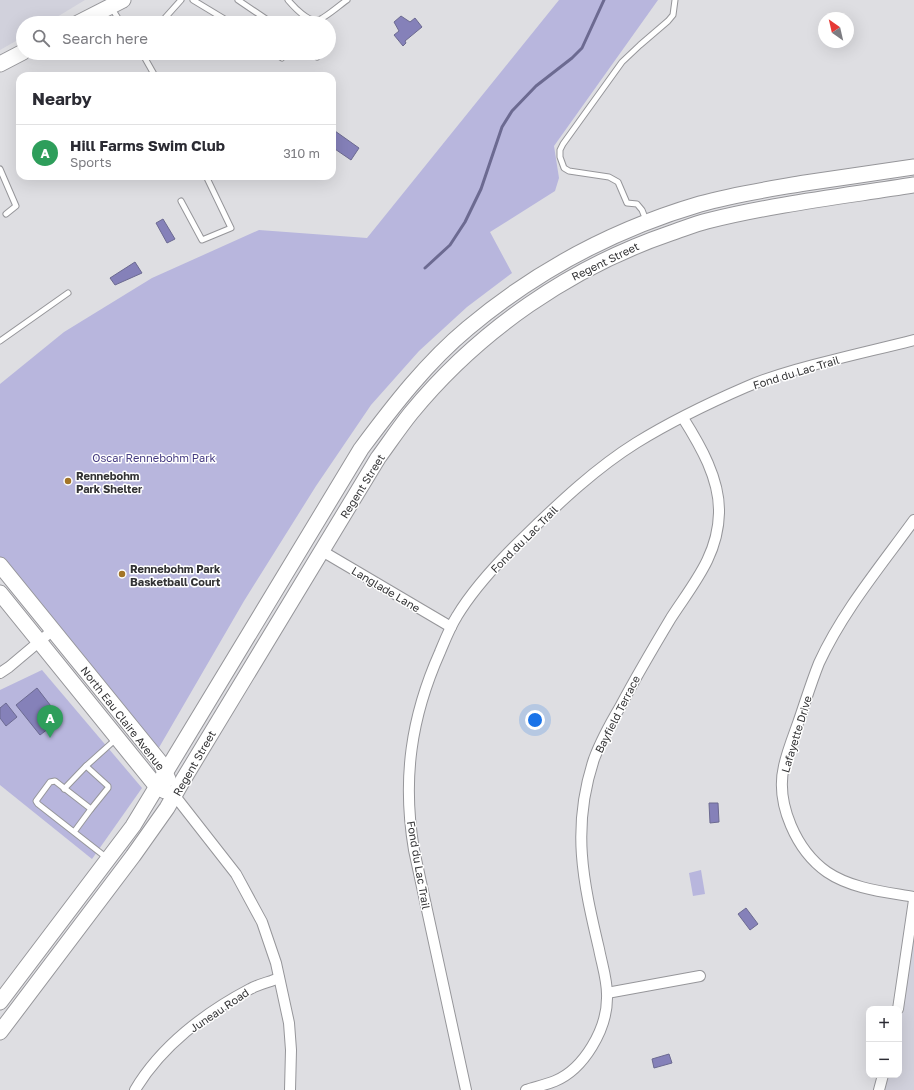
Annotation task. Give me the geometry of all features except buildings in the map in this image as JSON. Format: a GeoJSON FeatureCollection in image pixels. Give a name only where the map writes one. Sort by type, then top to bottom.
{"type":"FeatureCollection","features":[{"type":"Feature","properties":{"kind":"street"},"geometry":{"type":"LineString","coordinates":[[92,16],[117,3]]}},
{"type":"Feature","properties":{"kind":"street"},"geometry":{"type":"LineString","coordinates":[[0,64],[16,56]]}},
{"type":"Feature","properties":{"kind":"street","name":"Regent Street"},"geometry":{"type":"LineString","coordinates":[[0,1002],[132,826],[362,449],[383,419],[416,380],[463,333],[510,296],[558,264],[646,221],[702,203],[754,191],[914,167]]}},
{"type":"Feature","properties":{"kind":"street","name":"Regent Street"},"geometry":{"type":"LineString","coordinates":[[0,1032],[133,856],[175,796],[182,780],[378,458],[400,427],[429,393],[456,365],[520,311],[568,279],[603,260],[643,243],[705,222],[759,209],[914,185]]}},
{"type":"Feature","properties":{"kind":"street","name":"Fond du Lac Trail"},"geometry":{"type":"LineString","coordinates":[[466,1090],[414,850],[408,789],[412,742],[421,702],[430,674],[457,615],[480,584],[503,557],[565,498],[595,473],[636,444],[683,418],[747,386],[796,369],[914,340]]}},
{"type":"Feature","properties":{"kind":"street","name":"Bayfield Terrace"},"geometry":{"type":"LineString","coordinates":[[526,1090],[556,1080],[566,1074],[583,1059],[595,1042],[606,1013],[606,982],[585,892],[581,849],[581,819],[583,801],[595,758],[604,736],[630,686],[713,549],[717,532],[719,511],[713,477],[694,435],[683,418]]}},
{"type":"Feature","properties":{"kind":"street","name":"Lafayette Drive"},"geometry":{"type":"LineString","coordinates":[[914,520],[863,588],[845,616],[819,664],[784,766],[782,786],[789,823],[798,841],[815,863],[828,873],[847,882],[871,890],[914,898]]}},
{"type":"Feature","properties":{"kind":"street"},"geometry":{"type":"LineString","coordinates":[[306,541],[322,551]]}},
{"type":"Feature","properties":{"kind":"street","name":"Langlade Lane"},"geometry":{"type":"LineString","coordinates":[[322,551],[451,627]]}},
{"type":"Feature","properties":{"kind":"street","name":"North Eau Claire Avenue"},"geometry":{"type":"LineString","coordinates":[[0,565],[160,762],[166,771],[175,796]]}},
{"type":"Feature","properties":{"kind":"street","name":"North Eau Claire Avenue"},"geometry":{"type":"LineString","coordinates":[[0,593],[157,787],[175,796]]}},
{"type":"Feature","properties":{"kind":"street"},"geometry":{"type":"LineString","coordinates":[[0,673],[53,630]]}},
{"type":"Feature","properties":{"kind":"street"},"geometry":{"type":"LineString","coordinates":[[175,796],[236,874],[262,922],[276,963],[289,1023],[291,1050],[290,1090]]}},
{"type":"Feature","properties":{"kind":"street"},"geometry":{"type":"LineString","coordinates":[[898,1006],[914,898]]}},
{"type":"Feature","properties":{"kind":"street"},"geometry":{"type":"LineString","coordinates":[[607,993],[700,976]]}},
{"type":"Feature","properties":{"kind":"street","name":"Juneau Road"},"geometry":{"type":"LineString","coordinates":[[135,1090],[158,1058],[203,1018],[251,988],[279,978]]}},
{"type":"Feature","properties":{"kind":"street"},"geometry":{"type":"LineString","coordinates":[[879,1090],[882,1078]]}},
{"type":"Feature","properties":{"kind":"lane"},"geometry":{"type":"LineString","coordinates":[[167,16],[180,0]]}},
{"type":"Feature","properties":{"kind":"lane"},"geometry":{"type":"LineString","coordinates":[[193,0],[219,16]]}},
{"type":"Feature","properties":{"kind":"lane"},"geometry":{"type":"LineString","coordinates":[[238,0],[262,16]]}},
{"type":"Feature","properties":{"kind":"lane"},"geometry":{"type":"LineString","coordinates":[[288,0],[306,16]]}},
{"type":"Feature","properties":{"kind":"lane"},"geometry":{"type":"LineString","coordinates":[[325,16],[347,0]]}},
{"type":"Feature","properties":{"kind":"lane"},"geometry":{"type":"LineString","coordinates":[[646,221],[642,210],[637,204],[627,203],[618,182],[609,177],[569,171],[564,168],[561,163],[560,150],[573,128],[622,62],[673,15],[675,0]]}},
{"type":"Feature","properties":{"kind":"lane"},"geometry":{"type":"LineString","coordinates":[[117,3],[120,16]]}},
{"type":"Feature","properties":{"kind":"lane"},"geometry":{"type":"LineString","coordinates":[[146,60],[153,72]]}},
{"type":"Feature","properties":{"kind":"lane"},"geometry":{"type":"LineString","coordinates":[[0,169],[16,206],[6,214]]}},
{"type":"Feature","properties":{"kind":"lane"},"geometry":{"type":"LineString","coordinates":[[181,201],[202,240],[231,228],[208,180]]}},
{"type":"Feature","properties":{"kind":"lane"},"geometry":{"type":"LineString","coordinates":[[0,341],[68,293]]}},
{"type":"Feature","properties":{"kind":"lane"},"geometry":{"type":"LineString","coordinates":[[64,788],[117,738]]}},
{"type":"Feature","properties":{"kind":"lane"},"geometry":{"type":"LineString","coordinates":[[74,832],[108,788],[108,786],[86,766]]}},
{"type":"Feature","properties":{"kind":"lane"},"geometry":{"type":"LineString","coordinates":[[91,809],[55,781],[50,782],[36,801],[108,858]]}},
{"type":"Feature","properties":{"kind":"shaded area"},"geometry":{"type":"Polygon","coordinates":[[[0,0],[85,0],[59,16],[16,16],[16,41],[0,50],[0,0]]]}},
{"type":"Feature","properties":{"kind":"shaded area"},"geometry":{"type":"Polygon","coordinates":[[[401,16],[410,22],[415,18],[422,27],[405,41],[406,43],[403,46],[394,35],[399,31],[394,22],[401,16]]]}},
{"type":"Feature","properties":{"kind":"shaded area"},"geometry":{"type":"Polygon","coordinates":[[[336,132],[359,148],[351,160],[336,150],[336,132]]]}},
{"type":"Feature","properties":{"kind":"shaded area"},"geometry":{"type":"Polygon","coordinates":[[[163,219],[175,239],[167,243],[156,223],[163,219]]]}},
{"type":"Feature","properties":{"kind":"shaded area"},"geometry":{"type":"Polygon","coordinates":[[[135,262],[142,273],[115,285],[110,278],[135,262]]]}},
{"type":"Feature","properties":{"kind":"shaded area"},"geometry":{"type":"Polygon","coordinates":[[[37,688],[61,719],[40,735],[16,705],[37,688]]]}},
{"type":"Feature","properties":{"kind":"shaded area"},"geometry":{"type":"Polygon","coordinates":[[[6,703],[17,717],[6,726],[0,718],[0,708],[6,703]]]}},
{"type":"Feature","properties":{"kind":"shaded area"},"geometry":{"type":"Polygon","coordinates":[[[709,803],[718,803],[719,822],[710,823],[709,803]]]}},
{"type":"Feature","properties":{"kind":"shaded area"},"geometry":{"type":"Polygon","coordinates":[[[914,900],[914,1090],[879,1090],[882,1078],[902,1078],[902,1006],[899,1006],[914,900]]]}},
{"type":"Feature","properties":{"kind":"shaded area"},"geometry":{"type":"Polygon","coordinates":[[[746,908],[758,924],[750,930],[738,914],[746,908]]]}},
{"type":"Feature","properties":{"kind":"shaded area"},"geometry":{"type":"Polygon","coordinates":[[[669,1054],[672,1063],[654,1068],[652,1059],[669,1054]]]}},
{"type":"Feature","properties":{"kind":"green space","name":"Oscar Rennebohm Park"},"geometry":{"type":"Polygon","coordinates":[[[559,0],[658,0],[554,146],[559,178],[555,191],[490,232],[512,273],[467,307],[419,351],[371,405],[316,486],[244,601],[157,751],[0,557],[0,384],[64,332],[152,278],[259,230],[367,238],[559,0]]]}},
{"type":"Feature","properties":{"kind":"green space"},"geometry":{"type":"Polygon","coordinates":[[[42,670],[142,788],[92,859],[0,785],[0,690],[42,670]]]}},
{"type":"Feature","properties":{"kind":"green space"},"geometry":{"type":"Polygon","coordinates":[[[701,870],[705,894],[693,896],[689,873],[701,870]]]}},
{"type":"Feature","properties":{"kind":"waterway"},"geometry":{"type":"LineString","coordinates":[[425,268],[450,245],[465,222],[481,189],[502,127],[512,111],[536,86],[572,58],[582,48],[604,0]]}},
{"type":"Feature","properties":{"kind":"place","name":"Rennebohm Park Shelter"},"geometry":{"type":"Point","coordinates":[68,481]}},
{"type":"Feature","properties":{"kind":"place","name":"Rennebohm Park Basketball Court"},"geometry":{"type":"Point","coordinates":[122,574]}},
{"type":"Feature","properties":{"kind":"place","name":"Hill Farms Swim Club"},"geometry":{"type":"Point","coordinates":[50,738]}}]}
